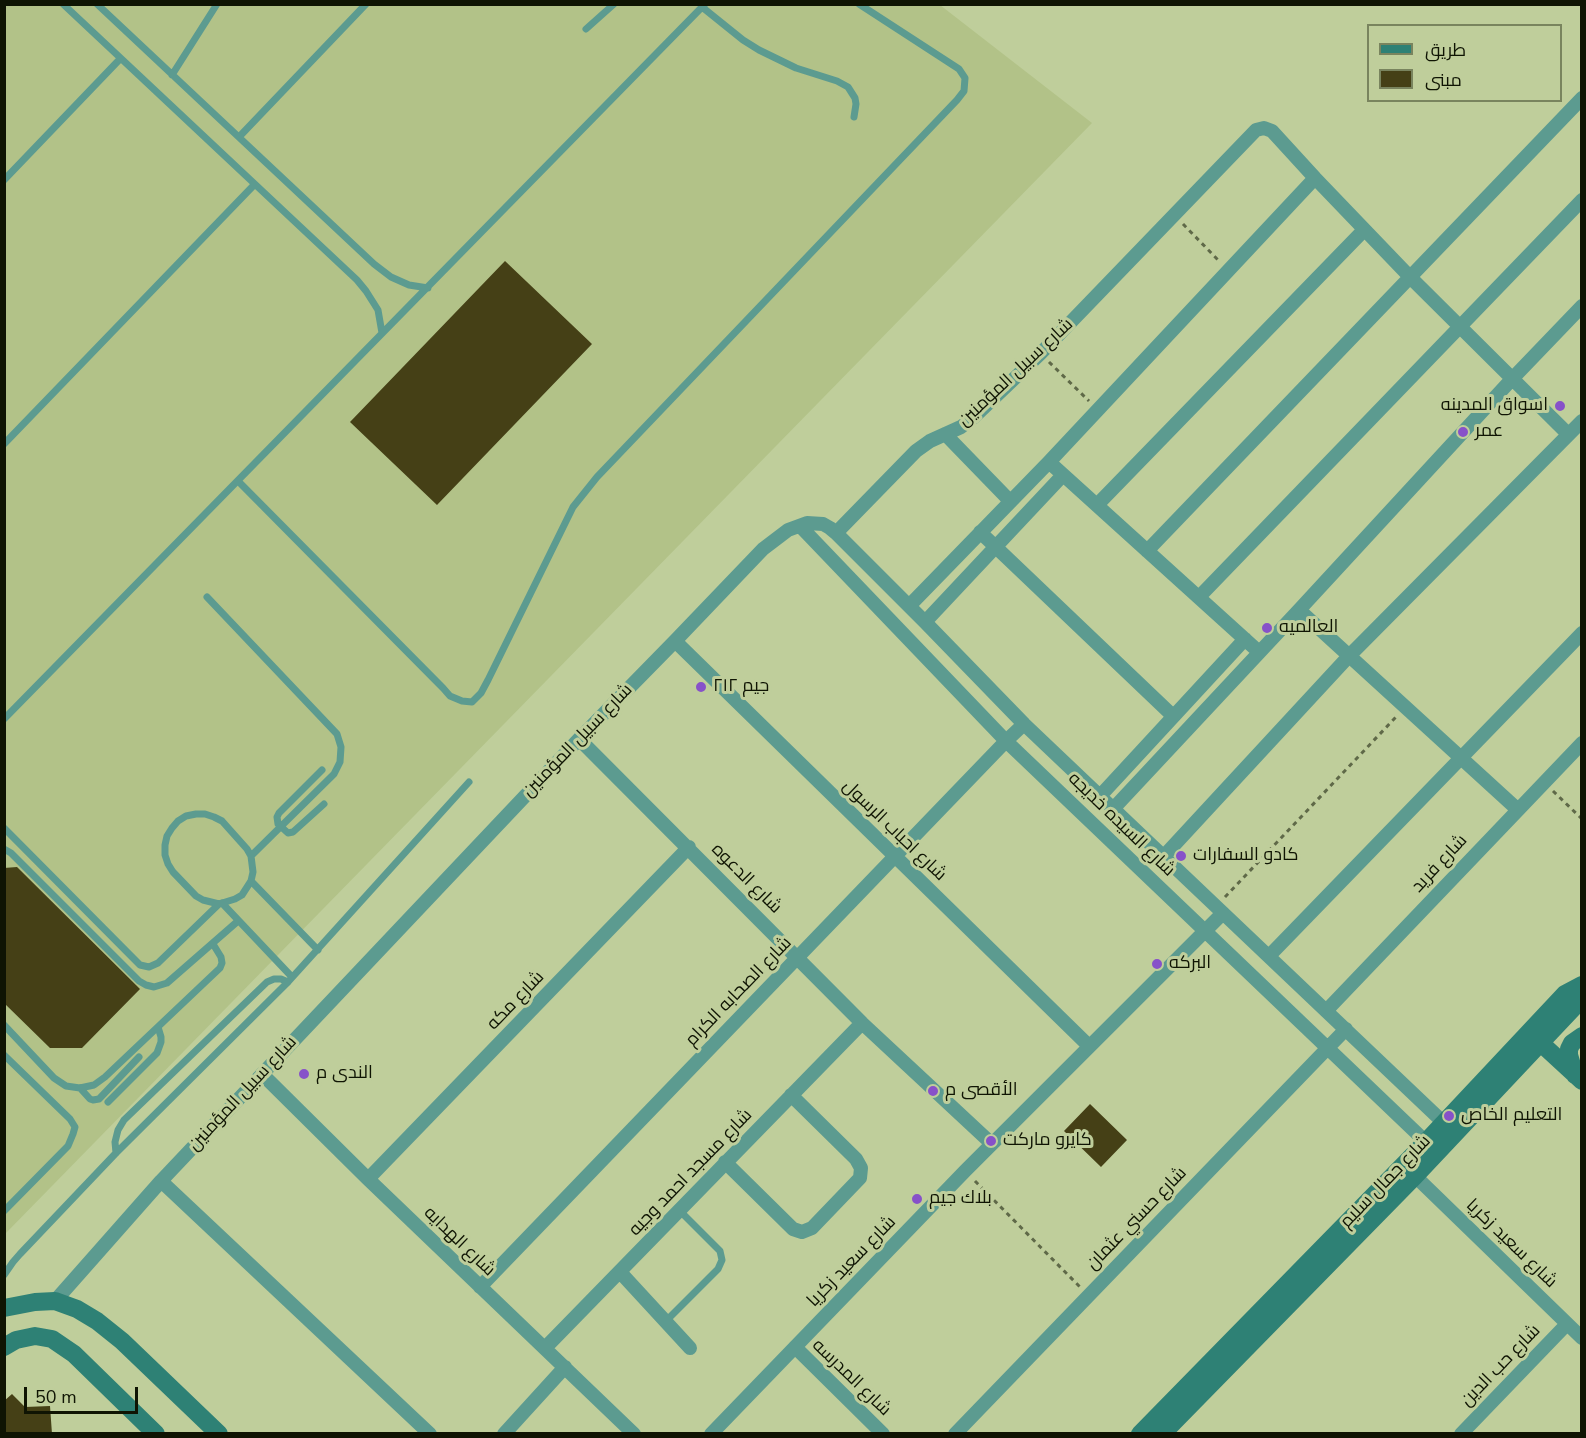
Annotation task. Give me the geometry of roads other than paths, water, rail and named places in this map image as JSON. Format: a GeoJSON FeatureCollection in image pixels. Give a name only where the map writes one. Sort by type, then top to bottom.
{"type":"FeatureCollection","features":[{"type":"Feature","properties":{"kind":"main road","name":"شارع جمال سليم"},"geometry":{"type":"LineString","coordinates":[[1162,1429],[1444,1123],[1577,996]]}},
{"type":"Feature","properties":{"kind":"main road"},"geometry":{"type":"LineString","coordinates":[[1578,1078],[1569,1049],[1572,1043],[1581,1036]]}},
{"type":"Feature","properties":{"kind":"main road","name":"شارع جمال سليم"},"geometry":{"type":"LineString","coordinates":[[1140,1434],[1162,1429],[1414,1176],[1535,1037]]}},
{"type":"Feature","properties":{"kind":"main road"},"geometry":{"type":"LineString","coordinates":[[1535,1037],[1578,1078]]}},
{"type":"Feature","properties":{"kind":"main road"},"geometry":{"type":"LineString","coordinates":[[4,1308],[55,1301],[77,1309],[97,1321],[122,1341],[219,1434]]}},
{"type":"Feature","properties":{"kind":"main road"},"geometry":{"type":"LineString","coordinates":[[4,1347],[16,1340],[35,1336],[52,1339],[74,1354],[156,1434]]}},
{"type":"Feature","properties":{"kind":"street"},"geometry":{"type":"LineString","coordinates":[[1147,551],[1581,98]]}},
{"type":"Feature","properties":{"kind":"street","name":"شارع سبيل المؤمنين"},"geometry":{"type":"LineString","coordinates":[[836,533],[916,451],[974,417],[1041,352],[1256,130],[1264,128],[1272,130],[1364,230],[1568,434]]}},
{"type":"Feature","properties":{"kind":"street"},"geometry":{"type":"LineString","coordinates":[[909,606],[1049,462],[1315,178]]}},
{"type":"Feature","properties":{"kind":"street"},"geometry":{"type":"LineString","coordinates":[[1199,597],[1581,200]]}},
{"type":"Feature","properties":{"kind":"street"},"geometry":{"type":"LineString","coordinates":[[1097,506],[1364,230]]}},
{"type":"Feature","properties":{"kind":"street"},"geometry":{"type":"LineString","coordinates":[[1113,809],[1581,306]]}},
{"type":"Feature","properties":{"kind":"street"},"geometry":{"type":"LineString","coordinates":[[1164,856],[1349,656],[1581,420]]}},
{"type":"Feature","properties":{"kind":"street"},"geometry":{"type":"LineString","coordinates":[[945,434],[1010,501]]}},
{"type":"Feature","properties":{"kind":"street"},"geometry":{"type":"LineString","coordinates":[[1049,462],[1259,652]]}},
{"type":"Feature","properties":{"kind":"street"},"geometry":{"type":"LineString","coordinates":[[925,622],[1063,475]]}},
{"type":"Feature","properties":{"kind":"street"},"geometry":{"type":"LineString","coordinates":[[800,526],[807,523],[823,524],[836,533]]}},
{"type":"Feature","properties":{"kind":"street","name":"شارع سبيل المؤمنين"},"geometry":{"type":"LineString","coordinates":[[55,1301],[161,1181],[579,739],[763,549],[788,530],[800,526]]}},
{"type":"Feature","properties":{"kind":"street","name":"شارع السيده خديجه"},"geometry":{"type":"LineString","coordinates":[[800,526],[1006,741],[1426,1142]]}},
{"type":"Feature","properties":{"kind":"street"},"geometry":{"type":"LineString","coordinates":[[980,532],[1173,716]]}},
{"type":"Feature","properties":{"kind":"street","name":"شارع السيده خديجه"},"geometry":{"type":"LineString","coordinates":[[836,533],[1024,724],[1444,1123]]}},
{"type":"Feature","properties":{"kind":"street"},"geometry":{"type":"LineString","coordinates":[[1299,610],[1517,809]]}},
{"type":"Feature","properties":{"kind":"street"},"geometry":{"type":"LineString","coordinates":[[1269,956],[1581,633]]}},
{"type":"Feature","properties":{"kind":"street"},"geometry":{"type":"LineString","coordinates":[[1100,796],[1245,639]]}},
{"type":"Feature","properties":{"kind":"street","name":"شارع احباب الرسول"},"geometry":{"type":"LineString","coordinates":[[675,641],[1089,1046]]}},
{"type":"Feature","properties":{"kind":"street","name":"شارع الصحابه الكرام"},"geometry":{"type":"LineString","coordinates":[[480,1287],[1024,724]]}},
{"type":"Feature","properties":{"kind":"street","name":"شارع الدعوه"},"geometry":{"type":"LineString","coordinates":[[579,739],[862,1023],[992,1144]]}},
{"type":"Feature","properties":{"kind":"street","name":"شارع فريد"},"geometry":{"type":"LineString","coordinates":[[1326,1011],[1581,743]]}},
{"type":"Feature","properties":{"kind":"street","name":"شارع مكه"},"geometry":{"type":"LineString","coordinates":[[369,1179],[689,847]]}},
{"type":"Feature","properties":{"kind":"street","name":"شارع سعيد زكريا"},"geometry":{"type":"LineString","coordinates":[[711,1434],[965,1171],[1205,931],[1220,910]]}},
{"type":"Feature","properties":{"kind":"street","name":"شارع مسجد احمد وجيه"},"geometry":{"type":"LineString","coordinates":[[545,1348],[862,1023]]}},
{"type":"Feature","properties":{"kind":"street","name":"شارع حسني عثمان"},"geometry":{"type":"LineString","coordinates":[[955,1434],[1346,1029]]}},
{"type":"Feature","properties":{"kind":"street","name":"شارع الهدايه"},"geometry":{"type":"LineString","coordinates":[[262,1074],[634,1434]]}},
{"type":"Feature","properties":{"kind":"street"},"geometry":{"type":"LineString","coordinates":[[725,1162],[793,1229],[802,1232],[812,1228],[860,1178],[861,1168],[856,1159],[791,1095]]}},
{"type":"Feature","properties":{"kind":"street","name":"شارع سعيد زكريا"},"geometry":{"type":"LineString","coordinates":[[1414,1176],[1581,1338]]}},
{"type":"Feature","properties":{"kind":"street"},"geometry":{"type":"LineString","coordinates":[[161,1181],[430,1434]]}},
{"type":"Feature","properties":{"kind":"street"},"geometry":{"type":"LineString","coordinates":[[620,1272],[690,1348]]}},
{"type":"Feature","properties":{"kind":"street","name":"شارع حب الدين"},"geometry":{"type":"LineString","coordinates":[[1461,1434],[1567,1324]]}},
{"type":"Feature","properties":{"kind":"street","name":"شارع المدرسه"},"geometry":{"type":"LineString","coordinates":[[795,1347],[883,1434]]}},
{"type":"Feature","properties":{"kind":"street"},"geometry":{"type":"LineString","coordinates":[[504,1434],[565,1367]]}},
{"type":"Feature","properties":{"kind":"lane"},"geometry":{"type":"LineString","coordinates":[[63,4],[366,291],[378,310],[382,333]]}},
{"type":"Feature","properties":{"kind":"lane"},"geometry":{"type":"LineString","coordinates":[[97,4],[374,264],[391,277],[409,285],[428,288]]}},
{"type":"Feature","properties":{"kind":"lane"},"geometry":{"type":"LineString","coordinates":[[172,75],[217,4]]}},
{"type":"Feature","properties":{"kind":"lane"},"geometry":{"type":"LineString","coordinates":[[239,136],[366,4]]}},
{"type":"Feature","properties":{"kind":"lane"},"geometry":{"type":"LineString","coordinates":[[585,28],[614,4]]}},
{"type":"Feature","properties":{"kind":"lane"},"geometry":{"type":"LineString","coordinates":[[238,481],[450,696],[472,702],[481,693],[488,680],[573,507],[597,477],[964,91],[965,78],[959,69],[859,4]]}},
{"type":"Feature","properties":{"kind":"lane"},"geometry":{"type":"LineString","coordinates":[[4,719],[704,6],[743,40],[759,50],[787,64],[848,87],[855,98],[855,117]]}},
{"type":"Feature","properties":{"kind":"lane"},"geometry":{"type":"LineString","coordinates":[[4,180],[120,58]]}},
{"type":"Feature","properties":{"kind":"lane"},"geometry":{"type":"LineString","coordinates":[[4,444],[254,185]]}},
{"type":"Feature","properties":{"kind":"lane"},"geometry":{"type":"LineString","coordinates":[[207,597],[336,734],[341,747],[340,762],[334,774],[251,856]]}},
{"type":"Feature","properties":{"kind":"lane"},"geometry":{"type":"LineString","coordinates":[[322,770],[279,813],[277,820],[280,827],[288,833],[293,832],[324,804]]}},
{"type":"Feature","properties":{"kind":"lane"},"geometry":{"type":"LineString","coordinates":[[4,1275],[20,1254],[116,1153],[290,980],[469,782]]}},
{"type":"Feature","properties":{"kind":"lane"},"geometry":{"type":"LineString","coordinates":[[4,828],[140,965],[149,967],[158,963],[220,904],[242,895],[251,881],[253,864],[247,849],[222,822],[214,817],[205,814],[186,816],[172,828],[165,845],[168,864],[196,896],[220,904],[238,921],[290,980]]}},
{"type":"Feature","properties":{"kind":"lane"},"geometry":{"type":"LineString","coordinates":[[4,849],[139,981],[146,985],[154,987],[167,983],[238,921]]}},
{"type":"Feature","properties":{"kind":"lane"},"geometry":{"type":"LineString","coordinates":[[251,881],[318,950]]}},
{"type":"Feature","properties":{"kind":"lane"},"geometry":{"type":"LineString","coordinates":[[4,1025],[54,1078],[66,1086],[80,1088],[94,1085],[220,968],[221,957],[213,944]]}},
{"type":"Feature","properties":{"kind":"lane"},"geometry":{"type":"LineString","coordinates":[[116,1153],[117,1130],[124,1120],[267,982],[274,979],[290,980]]}},
{"type":"Feature","properties":{"kind":"lane"},"geometry":{"type":"LineString","coordinates":[[108,1102],[157,1053],[161,1042],[158,1027]]}},
{"type":"Feature","properties":{"kind":"lane"},"geometry":{"type":"LineString","coordinates":[[4,1055],[70,1119],[75,1127],[68,1146],[4,1210]]}},
{"type":"Feature","properties":{"kind":"lane"},"geometry":{"type":"LineString","coordinates":[[80,1088],[90,1099],[99,1099],[140,1058]]}},
{"type":"Feature","properties":{"kind":"lane"},"geometry":{"type":"LineString","coordinates":[[665,1322],[718,1269],[722,1260],[720,1251],[679,1210]]}},
{"type":"Feature","properties":{"kind":"place","name":"اسواق المدينه"},"geometry":{"type":"Point","coordinates":[1560,406]}},
{"type":"Feature","properties":{"kind":"place","name":"عمر"},"geometry":{"type":"Point","coordinates":[1463,432]}},
{"type":"Feature","properties":{"kind":"place","name":"العالميه"},"geometry":{"type":"Point","coordinates":[1267,628]}},
{"type":"Feature","properties":{"kind":"place","name":"جيم ٢١٢"},"geometry":{"type":"Point","coordinates":[701,687]}},
{"type":"Feature","properties":{"kind":"place","name":"كادو السفارات"},"geometry":{"type":"Point","coordinates":[1181,856]}},
{"type":"Feature","properties":{"kind":"place","name":"البركه"},"geometry":{"type":"Point","coordinates":[1157,964]}},
{"type":"Feature","properties":{"kind":"place","name":"الندى م"},"geometry":{"type":"Point","coordinates":[304,1074]}},
{"type":"Feature","properties":{"kind":"place","name":"الأقصى م"},"geometry":{"type":"Point","coordinates":[933,1091]}},
{"type":"Feature","properties":{"kind":"place","name":"التعليم الخاص"},"geometry":{"type":"Point","coordinates":[1449,1116]}},
{"type":"Feature","properties":{"kind":"place","name":"كايرو ماركت"},"geometry":{"type":"Point","coordinates":[991,1141]}},
{"type":"Feature","properties":{"kind":"place","name":"بلاك جيم"},"geometry":{"type":"Point","coordinates":[917,1199]}}]}
